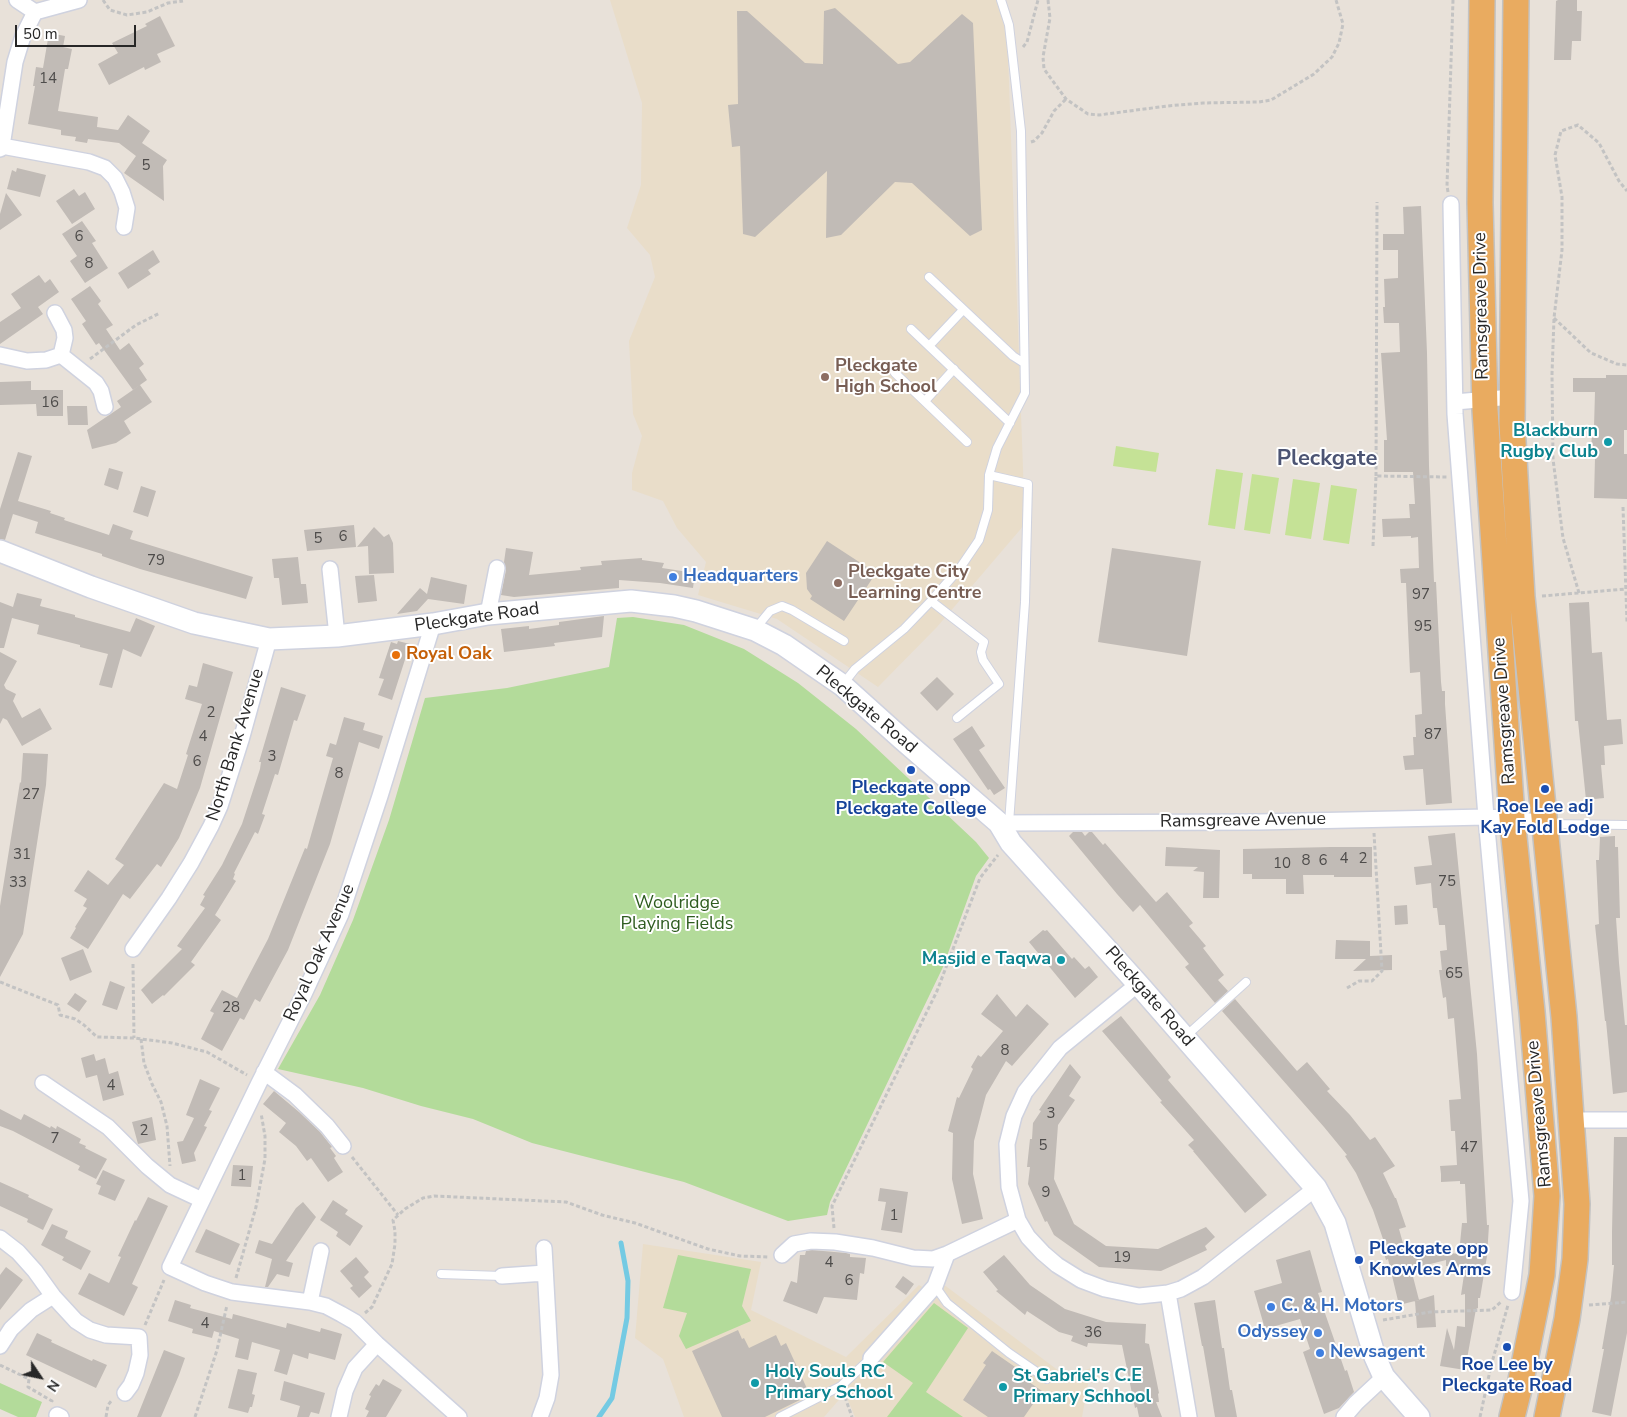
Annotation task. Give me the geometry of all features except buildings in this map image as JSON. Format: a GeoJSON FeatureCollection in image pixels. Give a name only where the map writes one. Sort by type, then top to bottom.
{"type":"FeatureCollection","features":[{"type":"Feature","properties":{"kind":"highway","name":"Ramsgreave Drive"},"geometry":{"type":"LineString","coordinates":[[1482,0],[1480,203],[1485,400],[1512,818],[1532,1012],[1547,1196],[1542,1275],[1512,1417]]}},
{"type":"Feature","properties":{"kind":"highway","name":"Ramsgreave Drive"},"geometry":{"type":"LineString","coordinates":[[1516,0],[1517,207],[1512,424],[1522,597],[1564,1017],[1577,1204],[1575,1259],[1567,1319],[1547,1417]]}},
{"type":"Feature","properties":{"kind":"main road","name":"Pleckgate Road"},"geometry":{"type":"LineString","coordinates":[[0,551],[91,587],[194,623],[268,639],[337,636],[432,624],[488,614],[631,601],[674,606],[696,611],[754,630],[784,645],[842,685],[1006,830],[1316,1188],[1335,1223],[1375,1357],[1384,1377],[1419,1417]]}},
{"type":"Feature","properties":{"kind":"street"},"geometry":{"type":"LineString","coordinates":[[17,0],[34,12]]}},
{"type":"Feature","properties":{"kind":"street"},"geometry":{"type":"LineString","coordinates":[[34,12],[79,0]]}},
{"type":"Feature","properties":{"kind":"street"},"geometry":{"type":"LineString","coordinates":[[34,12],[23,36],[15,62],[1,148],[89,162],[104,168],[115,178],[122,192],[127,208],[124,227]]}},
{"type":"Feature","properties":{"kind":"street"},"geometry":{"type":"LineString","coordinates":[[1451,204],[1455,402],[1460,477],[1486,817],[1521,1201],[1512,1292]]}},
{"type":"Feature","properties":{"kind":"street"},"geometry":{"type":"LineString","coordinates":[[55,313],[64,330],[65,338],[61,354]]}},
{"type":"Feature","properties":{"kind":"street"},"geometry":{"type":"LineString","coordinates":[[0,355],[28,362],[46,360],[61,354]]}},
{"type":"Feature","properties":{"kind":"street"},"geometry":{"type":"LineString","coordinates":[[61,354],[96,383],[101,392],[105,407]]}},
{"type":"Feature","properties":{"kind":"street"},"geometry":{"type":"LineString","coordinates":[[1455,402],[1512,397]]}},
{"type":"Feature","properties":{"kind":"street"},"geometry":{"type":"LineString","coordinates":[[488,614],[497,568]]}},
{"type":"Feature","properties":{"kind":"street"},"geometry":{"type":"LineString","coordinates":[[330,569],[337,636]]}},
{"type":"Feature","properties":{"kind":"street","name":"Royal Oak Avenue"},"geometry":{"type":"LineString","coordinates":[[170,1267],[261,1077],[304,994],[341,914],[380,796],[432,624]]}},
{"type":"Feature","properties":{"kind":"street","name":"North Bank Avenue"},"geometry":{"type":"LineString","coordinates":[[133,948],[169,898],[191,863],[220,806],[268,639]]}},
{"type":"Feature","properties":{"kind":"street","name":"Ramsgreave Avenue"},"geometry":{"type":"LineString","coordinates":[[1006,830],[1486,817],[1512,818],[1545,824]]}},
{"type":"Feature","properties":{"kind":"street"},"geometry":{"type":"LineString","coordinates":[[1138,984],[1060,1048],[1025,1092],[1014,1116],[1007,1144],[1009,1187],[1018,1220],[1028,1237],[1043,1253],[1081,1280],[1105,1289],[1139,1296],[1168,1293],[1181,1289],[1203,1277],[1316,1188]]}},
{"type":"Feature","properties":{"kind":"street"},"geometry":{"type":"LineString","coordinates":[[261,1077],[294,1095],[327,1126],[343,1146]]}},
{"type":"Feature","properties":{"kind":"street"},"geometry":{"type":"LineString","coordinates":[[43,1084],[108,1127],[147,1166],[170,1185],[202,1200]]}},
{"type":"Feature","properties":{"kind":"street"},"geometry":{"type":"LineString","coordinates":[[1572,1120],[1627,1120]]}},
{"type":"Feature","properties":{"kind":"street"},"geometry":{"type":"LineString","coordinates":[[1521,1201],[1547,1196]]}},
{"type":"Feature","properties":{"kind":"street"},"geometry":{"type":"LineString","coordinates":[[782,1255],[794,1244],[802,1241],[835,1242],[873,1248],[913,1258],[933,1259],[1018,1220]]}},
{"type":"Feature","properties":{"kind":"street"},"geometry":{"type":"LineString","coordinates":[[0,1238],[18,1252],[53,1296],[76,1321],[90,1330],[106,1335],[140,1337],[140,1355],[136,1373],[132,1384],[125,1393]]}},
{"type":"Feature","properties":{"kind":"street"},"geometry":{"type":"LineString","coordinates":[[540,1417],[547,1398],[551,1375],[544,1248]]}},
{"type":"Feature","properties":{"kind":"street"},"geometry":{"type":"LineString","coordinates":[[310,1302],[321,1251]]}},
{"type":"Feature","properties":{"kind":"street"},"geometry":{"type":"LineString","coordinates":[[871,1358],[935,1286],[947,1254]]}},
{"type":"Feature","properties":{"kind":"street"},"geometry":{"type":"LineString","coordinates":[[170,1267],[205,1283],[232,1292],[310,1302],[326,1306],[355,1322],[376,1344],[459,1417]]}},
{"type":"Feature","properties":{"kind":"street"},"geometry":{"type":"LineString","coordinates":[[502,1276],[545,1273]]}},
{"type":"Feature","properties":{"kind":"street"},"geometry":{"type":"LineString","coordinates":[[1168,1293],[1189,1416]]}},
{"type":"Feature","properties":{"kind":"street"},"geometry":{"type":"LineString","coordinates":[[0,1346],[11,1329],[30,1310],[53,1296]]}},
{"type":"Feature","properties":{"kind":"street"},"geometry":{"type":"LineString","coordinates":[[339,1417],[345,1391],[355,1368],[376,1344]]}},
{"type":"Feature","properties":{"kind":"street"},"geometry":{"type":"LineString","coordinates":[[1344,1417],[1384,1377]]}},
{"type":"Feature","properties":{"kind":"lane"},"geometry":{"type":"LineString","coordinates":[[842,685],[855,669],[904,629],[931,601],[960,568],[979,540],[988,510],[989,475],[997,448],[1025,394],[1021,144],[1009,26],[1001,0]]}},
{"type":"Feature","properties":{"kind":"lane"},"geometry":{"type":"LineString","coordinates":[[929,277],[1013,356],[1024,363]]}},
{"type":"Feature","properties":{"kind":"lane"},"geometry":{"type":"LineString","coordinates":[[929,346],[963,310]]}},
{"type":"Feature","properties":{"kind":"lane"},"geometry":{"type":"LineString","coordinates":[[911,329],[1010,424]]}},
{"type":"Feature","properties":{"kind":"lane"},"geometry":{"type":"LineString","coordinates":[[924,402],[954,369]]}},
{"type":"Feature","properties":{"kind":"lane"},"geometry":{"type":"LineString","coordinates":[[895,373],[967,442]]}},
{"type":"Feature","properties":{"kind":"lane"},"geometry":{"type":"LineString","coordinates":[[989,475],[1028,484],[1025,602],[1006,830]]}},
{"type":"Feature","properties":{"kind":"lane"},"geometry":{"type":"LineString","coordinates":[[931,601],[984,642],[981,652],[983,660],[999,684],[957,718]]}},
{"type":"Feature","properties":{"kind":"lane"},"geometry":{"type":"LineString","coordinates":[[754,630],[770,611],[782,606],[844,641]]}},
{"type":"Feature","properties":{"kind":"lane"},"geometry":{"type":"LineString","coordinates":[[1545,824],[1627,825]]}},
{"type":"Feature","properties":{"kind":"lane"},"geometry":{"type":"LineString","coordinates":[[1184,1037],[1246,982]]}},
{"type":"Feature","properties":{"kind":"lane"},"geometry":{"type":"LineString","coordinates":[[441,1274],[502,1276]]}},
{"type":"Feature","properties":{"kind":"lane"},"geometry":{"type":"LineString","coordinates":[[935,1286],[947,1303],[1009,1353],[1047,1380]]}},
{"type":"Feature","properties":{"kind":"lane"},"geometry":{"type":"LineString","coordinates":[[780,1417],[841,1386],[871,1358]]}},
{"type":"Feature","properties":{"kind":"path"},"geometry":{"type":"LineString","coordinates":[[103,0],[110,10],[127,15],[147,12],[168,3],[183,1]]}},
{"type":"Feature","properties":{"kind":"path"},"geometry":{"type":"LineString","coordinates":[[1013,58],[1027,42],[1038,0]]}},
{"type":"Feature","properties":{"kind":"path"},"geometry":{"type":"LineString","coordinates":[[1048,0],[1050,18],[1043,56],[1044,69],[1066,99],[1088,114],[1099,116],[1167,106],[1271,100],[1314,74],[1332,56],[1339,43],[1342,24],[1336,0]]}},
{"type":"Feature","properties":{"kind":"path"},"geometry":{"type":"LineString","coordinates":[[1451,204],[1447,186],[1453,0]]}},
{"type":"Feature","properties":{"kind":"path"},"geometry":{"type":"LineString","coordinates":[[1021,144],[1034,141],[1042,133],[1054,111],[1066,99]]}},
{"type":"Feature","properties":{"kind":"path"},"geometry":{"type":"LineString","coordinates":[[1579,593],[1563,538],[1553,460],[1552,374],[1554,318],[1562,250],[1562,197],[1555,155],[1561,131],[1578,125],[1599,143],[1619,181],[1627,191]]}},
{"type":"Feature","properties":{"kind":"path"},"geometry":{"type":"LineString","coordinates":[[1373,546],[1376,476],[1377,202]]}},
{"type":"Feature","properties":{"kind":"path"},"geometry":{"type":"LineString","coordinates":[[77,366],[136,325],[160,313]]}},
{"type":"Feature","properties":{"kind":"path"},"geometry":{"type":"LineString","coordinates":[[1554,318],[1591,353],[1617,364],[1627,365]]}},
{"type":"Feature","properties":{"kind":"path"},"geometry":{"type":"LineString","coordinates":[[1376,476],[1460,477]]}},
{"type":"Feature","properties":{"kind":"path"},"geometry":{"type":"LineString","coordinates":[[1623,507],[1627,622]]}},
{"type":"Feature","properties":{"kind":"path"},"geometry":{"type":"LineString","coordinates":[[1540,587],[1542,604]]}},
{"type":"Feature","properties":{"kind":"path"},"geometry":{"type":"LineString","coordinates":[[1541,596],[1626,589]]}},
{"type":"Feature","properties":{"kind":"path"},"geometry":{"type":"LineString","coordinates":[[1347,988],[1359,981],[1372,981],[1382,971],[1374,820]]}},
{"type":"Feature","properties":{"kind":"path"},"geometry":{"type":"LineString","coordinates":[[835,1242],[832,1206],[937,991],[980,878],[994,859],[1006,830]]}},
{"type":"Feature","properties":{"kind":"path"},"geometry":{"type":"LineString","coordinates":[[133,948],[134,1038]]}},
{"type":"Feature","properties":{"kind":"path"},"geometry":{"type":"LineString","coordinates":[[0,982],[58,1005],[60,1015],[75,1019],[84,1024],[96,1038],[134,1038],[172,1043],[207,1052],[261,1077]]}},
{"type":"Feature","properties":{"kind":"path"},"geometry":{"type":"LineString","coordinates":[[141,1039],[144,1063],[161,1102],[167,1126],[170,1153],[170,1185]]}},
{"type":"Feature","properties":{"kind":"path"},"geometry":{"type":"LineString","coordinates":[[195,1417],[217,1350],[225,1313],[256,1207],[265,1159],[265,1136],[262,1117],[252,1098]]}},
{"type":"Feature","properties":{"kind":"path"},"geometry":{"type":"LineString","coordinates":[[343,1146],[398,1215]]}},
{"type":"Feature","properties":{"kind":"path"},"geometry":{"type":"LineString","coordinates":[[355,1322],[372,1307],[392,1264],[396,1244],[393,1220],[405,1209],[422,1198],[434,1196],[566,1202],[595,1213],[635,1223],[708,1250],[740,1256],[763,1257],[782,1255]]}},
{"type":"Feature","properties":{"kind":"path"},"geometry":{"type":"LineString","coordinates":[[140,1337],[170,1267]]}},
{"type":"Feature","properties":{"kind":"path"},"geometry":{"type":"LineString","coordinates":[[1365,1323],[1430,1312],[1492,1310],[1512,1292]]}},
{"type":"Feature","properties":{"kind":"path"},"geometry":{"type":"LineString","coordinates":[[1480,1417],[1491,1366],[1512,1292]]}},
{"type":"Feature","properties":{"kind":"path"},"geometry":{"type":"LineString","coordinates":[[1586,1314],[1588,1296]]}},
{"type":"Feature","properties":{"kind":"path"},"geometry":{"type":"LineString","coordinates":[[1588,1305],[1627,1302]]}},
{"type":"Feature","properties":{"kind":"path"},"geometry":{"type":"LineString","coordinates":[[0,1366],[29,1378],[28,1387],[52,1401],[50,1411],[58,1416]]}},
{"type":"Feature","properties":{"kind":"shaded area","name":"Pleckgate High School"},"geometry":{"type":"Polygon","coordinates":[[[610,0],[1006,0],[1025,524],[937,627],[878,687],[777,619],[698,595],[706,562],[677,528],[663,501],[632,490],[632,473],[642,436],[633,414],[629,341],[655,277],[650,255],[627,228],[641,185],[642,103],[610,0]]]}},
{"type":"Feature","properties":{"kind":"shaded area"},"geometry":{"type":"Polygon","coordinates":[[[643,1244],[761,1262],[751,1310],[846,1357],[919,1285],[934,1294],[943,1284],[1067,1377],[1091,1368],[1082,1417],[855,1417],[845,1393],[824,1417],[684,1417],[663,1359],[635,1338],[643,1244]]]}},
{"type":"Feature","properties":{"kind":"green space"},"geometry":{"type":"Polygon","coordinates":[[[1116,446],[1159,453],[1156,472],[1113,466],[1116,446]]]}},
{"type":"Feature","properties":{"kind":"green space"},"geometry":{"type":"Polygon","coordinates":[[[1216,469],[1243,473],[1235,529],[1208,525],[1216,469]]]}},
{"type":"Feature","properties":{"kind":"green space"},"geometry":{"type":"Polygon","coordinates":[[[1252,474],[1279,478],[1270,534],[1244,530],[1252,474]]]}},
{"type":"Feature","properties":{"kind":"green space"},"geometry":{"type":"Polygon","coordinates":[[[1293,479],[1320,483],[1311,539],[1285,535],[1293,479]]]}},
{"type":"Feature","properties":{"kind":"green space"},"geometry":{"type":"Polygon","coordinates":[[[1331,485],[1357,489],[1349,544],[1323,540],[1331,485]]]}},
{"type":"Feature","properties":{"kind":"green space","name":"Woolridge Playing Fields"},"geometry":{"type":"Polygon","coordinates":[[[633,617],[684,625],[744,649],[798,683],[856,729],[976,842],[989,858],[976,876],[943,967],[830,1202],[827,1215],[788,1221],[684,1182],[532,1143],[473,1119],[421,1106],[363,1088],[278,1069],[320,995],[353,920],[389,820],[425,698],[507,688],[609,667],[617,618],[633,617]]]}},
{"type":"Feature","properties":{"kind":"green space"},"geometry":{"type":"Polygon","coordinates":[[[678,1255],[751,1269],[742,1306],[751,1321],[686,1349],[679,1336],[687,1313],[663,1308],[678,1255]]]}},
{"type":"Feature","properties":{"kind":"green space"},"geometry":{"type":"Polygon","coordinates":[[[934,1303],[968,1328],[926,1392],[963,1417],[887,1417],[913,1383],[883,1362],[934,1303]]]}},
{"type":"Feature","properties":{"kind":"green space"},"geometry":{"type":"Polygon","coordinates":[[[0,1383],[42,1402],[36,1417],[18,1417],[0,1409],[0,1383]]]}},
{"type":"Feature","properties":{"kind":"waterway"},"geometry":{"type":"LineString","coordinates":[[599,1417],[612,1398],[627,1318],[628,1281],[621,1243]]}},
{"type":"Feature","properties":{"kind":"place","name":"Pleckgate High School"},"geometry":{"type":"Point","coordinates":[825,377]}},
{"type":"Feature","properties":{"kind":"place","name":"Blackburn Rugby Club"},"geometry":{"type":"Point","coordinates":[1608,442]}},
{"type":"Feature","properties":{"kind":"place","name":"Headquarters"},"geometry":{"type":"Point","coordinates":[673,577]}},
{"type":"Feature","properties":{"kind":"place","name":"Pleckgate City Learning Centre"},"geometry":{"type":"Point","coordinates":[838,583]}},
{"type":"Feature","properties":{"kind":"place","name":"Royal Oak"},"geometry":{"type":"Point","coordinates":[396,655]}},
{"type":"Feature","properties":{"kind":"place","name":"Pleckgate opp Pleckgate College"},"geometry":{"type":"Point","coordinates":[911,770]}},
{"type":"Feature","properties":{"kind":"place","name":"Roe Lee adj Kay Fold Lodge"},"geometry":{"type":"Point","coordinates":[1545,789]}},
{"type":"Feature","properties":{"kind":"place","name":"Masjid e Taqwa"},"geometry":{"type":"Point","coordinates":[1061,960]}},
{"type":"Feature","properties":{"kind":"place","name":"Pleckgate opp Knowles Arms"},"geometry":{"type":"Point","coordinates":[1359,1260]}},
{"type":"Feature","properties":{"kind":"place","name":"C. & H. Motors"},"geometry":{"type":"Point","coordinates":[1271,1307]}},
{"type":"Feature","properties":{"kind":"place","name":"Odyssey"},"geometry":{"type":"Point","coordinates":[1318,1333]}},
{"type":"Feature","properties":{"kind":"place","name":"Roe Lee by Pleckgate Road"},"geometry":{"type":"Point","coordinates":[1507,1347]}},
{"type":"Feature","properties":{"kind":"place","name":"Newsagent"},"geometry":{"type":"Point","coordinates":[1320,1353]}},
{"type":"Feature","properties":{"kind":"place","name":"Holy Souls RC Primary School"},"geometry":{"type":"Point","coordinates":[755,1383]}},
{"type":"Feature","properties":{"kind":"place","name":"St Gabriel's C.E Primary Schhool"},"geometry":{"type":"Point","coordinates":[1003,1387]}},
{"type":"Feature","properties":{"kind":"district","name":"Pleckgate"},"geometry":{"type":"Point","coordinates":[1327,460]}}]}
